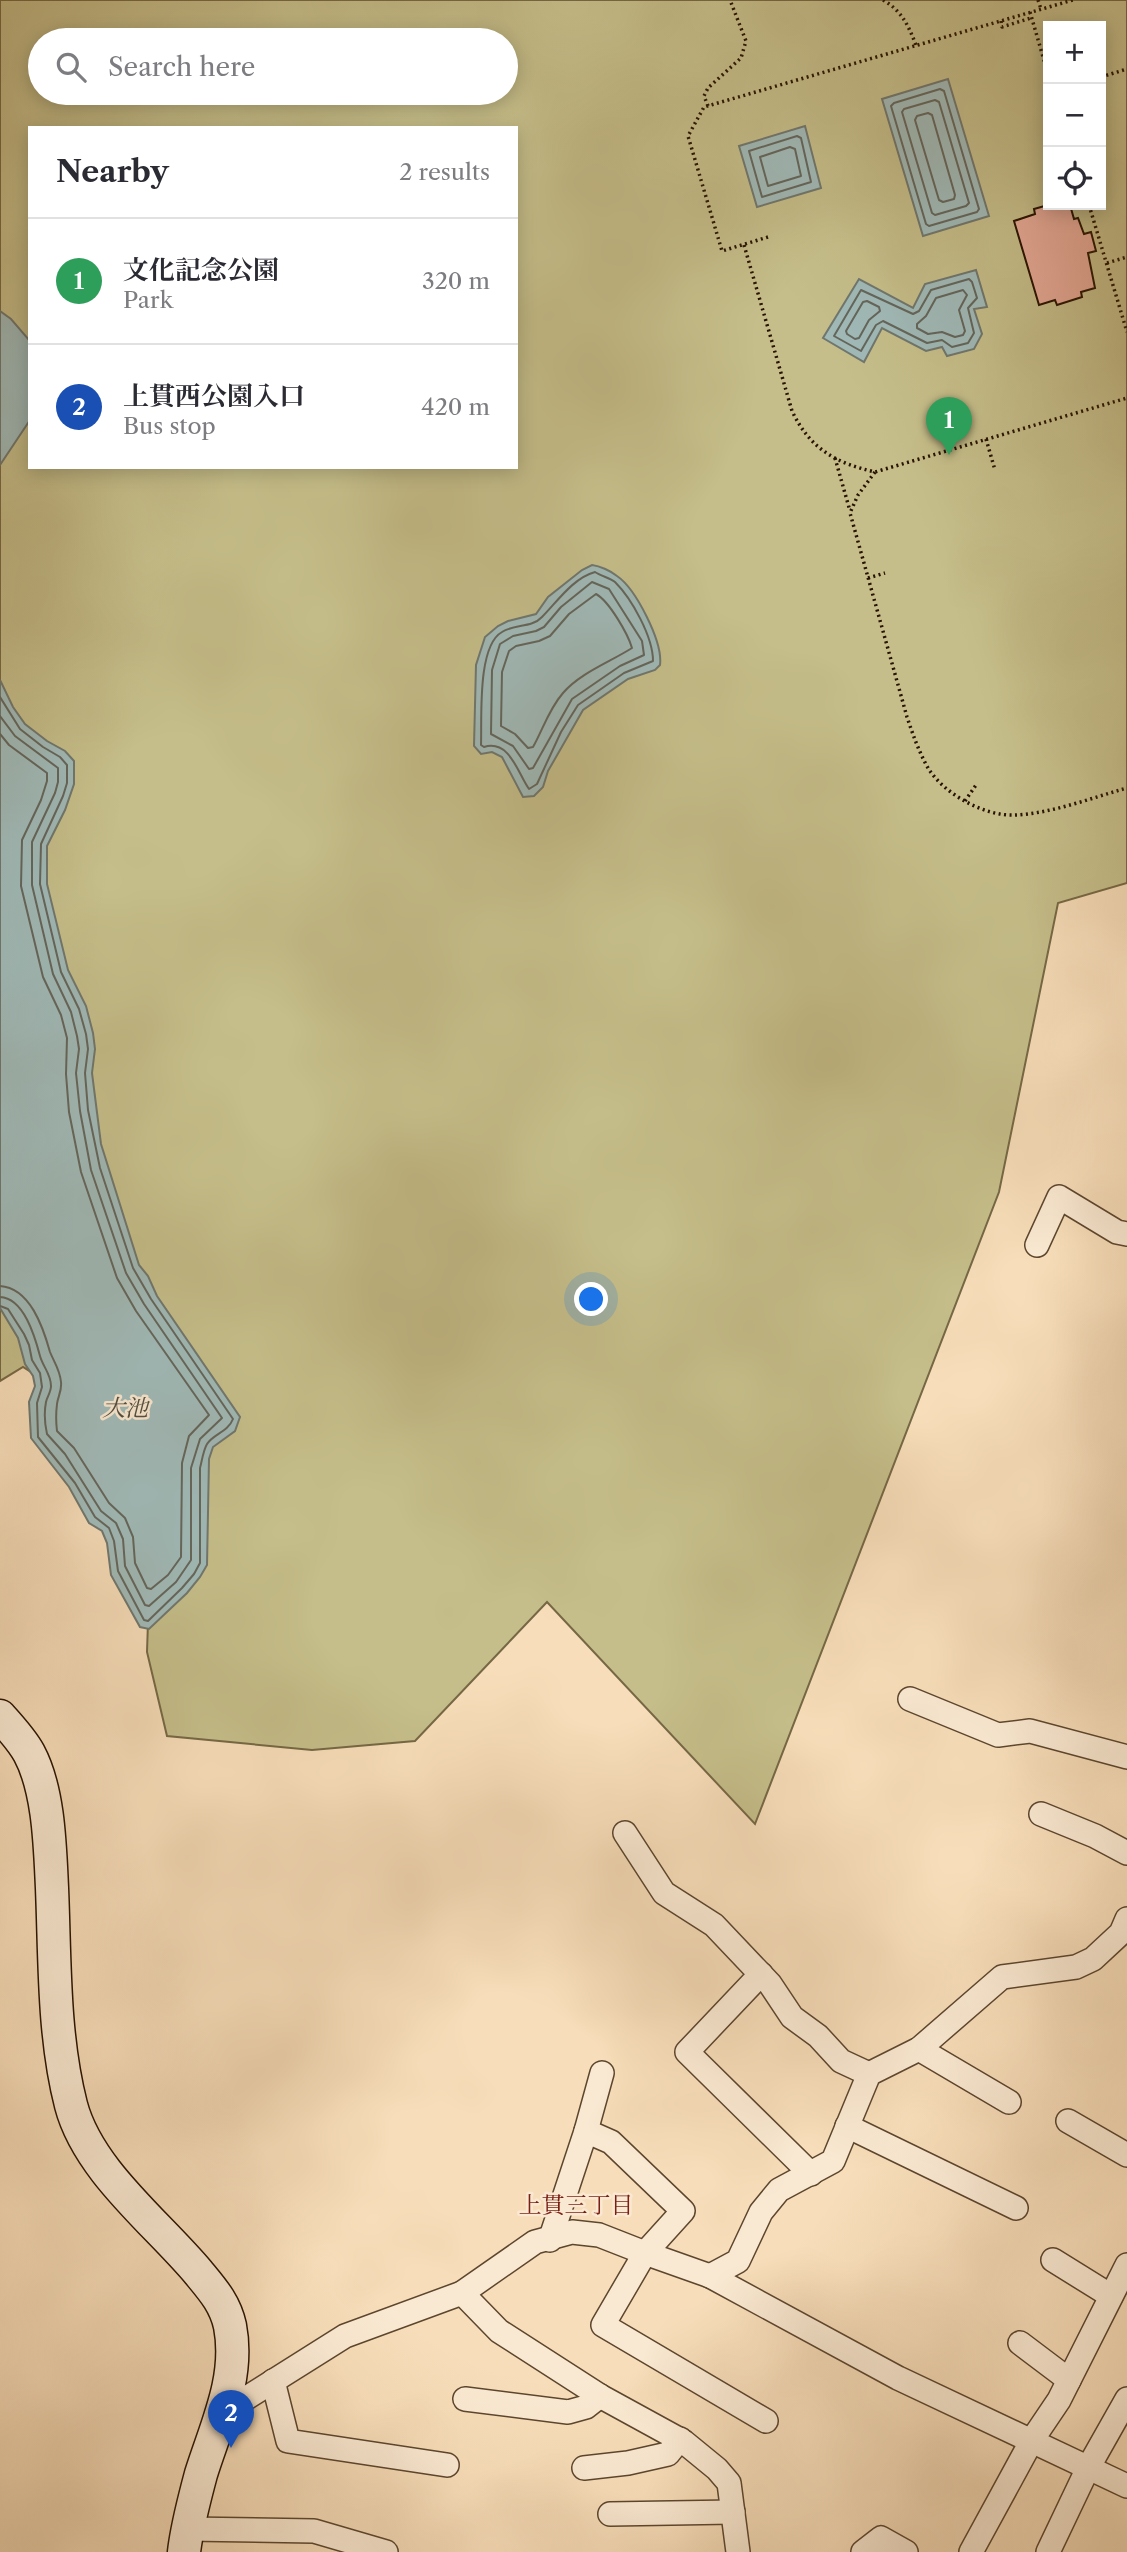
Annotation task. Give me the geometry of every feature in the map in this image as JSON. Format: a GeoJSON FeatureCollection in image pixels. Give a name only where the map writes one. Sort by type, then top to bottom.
{"type":"FeatureCollection","features":[{"type":"Feature","properties":{"kind":"street"},"geometry":{"type":"LineString","coordinates":[[1037,1245],[1059,1198],[1117,1232],[1127,1234]]}},
{"type":"Feature","properties":{"kind":"street"},"geometry":{"type":"LineString","coordinates":[[910,1699],[998,1735],[1030,1731],[1127,1757]]}},
{"type":"Feature","properties":{"kind":"street"},"geometry":{"type":"LineString","coordinates":[[0,1716],[29,1752],[37,1773],[46,1816],[61,2056],[71,2107],[100,2164],[186,2258],[221,2301],[230,2325],[232,2378],[201,2476],[186,2541],[314,2530],[386,2552]]}},
{"type":"Feature","properties":{"kind":"street"},"geometry":{"type":"LineString","coordinates":[[1041,1814],[1095,1836],[1127,1853]]}},
{"type":"Feature","properties":{"kind":"street"},"geometry":{"type":"LineString","coordinates":[[625,1833],[664,1893],[714,1925],[761,1974],[792,2017],[818,2036],[841,2061],[869,2074]]}},
{"type":"Feature","properties":{"kind":"street"},"geometry":{"type":"LineString","coordinates":[[710,2276],[738,2261],[761,2213],[779,2190],[833,2161],[869,2074],[919,2049],[1002,1977],[1076,1967],[1093,1959],[1121,1933],[1127,1919]]}},
{"type":"Feature","properties":{"kind":"street"},"geometry":{"type":"LineString","coordinates":[[761,1974],[687,2052],[811,2175]]}},
{"type":"Feature","properties":{"kind":"street"},"geometry":{"type":"LineString","coordinates":[[919,2049],[1009,2102]]}},
{"type":"Feature","properties":{"kind":"street"},"geometry":{"type":"LineString","coordinates":[[550,2239],[602,2073]]}},
{"type":"Feature","properties":{"kind":"street"},"geometry":{"type":"LineString","coordinates":[[1068,2121],[1127,2155]]}},
{"type":"Feature","properties":{"kind":"street"},"geometry":{"type":"LineString","coordinates":[[847,2126],[1016,2208]]}},
{"type":"Feature","properties":{"kind":"street"},"geometry":{"type":"LineString","coordinates":[[586,2131],[611,2142],[683,2211],[645,2253],[603,2325],[766,2421]]}},
{"type":"Feature","properties":{"kind":"street"},"geometry":{"type":"LineString","coordinates":[[221,2414],[345,2336],[462,2292],[535,2242],[572,2232],[599,2235],[710,2276],[898,2378],[1127,2486]]}},
{"type":"Feature","properties":{"kind":"street"},"geometry":{"type":"LineString","coordinates":[[1053,2260],[1111,2296]]}},
{"type":"Feature","properties":{"kind":"street"},"geometry":{"type":"LineString","coordinates":[[971,2552],[1032,2440],[1059,2400],[1127,2265]]}},
{"type":"Feature","properties":{"kind":"street"},"geometry":{"type":"LineString","coordinates":[[462,2292],[499,2331],[600,2396],[680,2439],[717,2469],[729,2483],[738,2552]]}},
{"type":"Feature","properties":{"kind":"street"},"geometry":{"type":"LineString","coordinates":[[1020,2343],[1069,2380]]}},
{"type":"Feature","properties":{"kind":"street"},"geometry":{"type":"LineString","coordinates":[[273,2381],[288,2441],[447,2465]]}},
{"type":"Feature","properties":{"kind":"street"},"geometry":{"type":"LineString","coordinates":[[465,2399],[568,2412],[586,2407],[600,2396]]}},
{"type":"Feature","properties":{"kind":"street"},"geometry":{"type":"LineString","coordinates":[[1048,2552],[1088,2468],[1127,2399]]}},
{"type":"Feature","properties":{"kind":"street"},"geometry":{"type":"LineString","coordinates":[[583,2468],[628,2463],[668,2454],[680,2439]]}},
{"type":"Feature","properties":{"kind":"street"},"geometry":{"type":"LineString","coordinates":[[610,2514],[733,2512]]}},
{"type":"Feature","properties":{"kind":"street"},"geometry":{"type":"LineString","coordinates":[[863,2552],[881,2538],[906,2552]]}},
{"type":"Feature","properties":{"kind":"path"},"geometry":{"type":"LineString","coordinates":[[708,106],[704,96],[708,88],[741,58],[746,41],[730,0]]}},
{"type":"Feature","properties":{"kind":"path"},"geometry":{"type":"LineString","coordinates":[[883,0],[895,7],[905,18],[916,45]]}},
{"type":"Feature","properties":{"kind":"path"},"geometry":{"type":"LineString","coordinates":[[1038,0],[1041,9]]}},
{"type":"Feature","properties":{"kind":"path"},"geometry":{"type":"LineString","coordinates":[[768,237],[722,251],[688,136],[704,107],[1000,21],[1031,15],[1041,9],[1073,0]]}},
{"type":"Feature","properties":{"kind":"path"},"geometry":{"type":"LineString","coordinates":[[1031,15],[1043,57]]}},
{"type":"Feature","properties":{"kind":"path"},"geometry":{"type":"LineString","coordinates":[[1106,75],[1127,69]]}},
{"type":"Feature","properties":{"kind":"path"},"geometry":{"type":"LineString","coordinates":[[1091,210],[1127,331]]}},
{"type":"Feature","properties":{"kind":"path"},"geometry":{"type":"LineString","coordinates":[[744,245],[792,411],[800,427],[816,445],[846,465],[875,472],[1127,398]]}},
{"type":"Feature","properties":{"kind":"path"},"geometry":{"type":"LineString","coordinates":[[1107,263],[1127,257]]}},
{"type":"Feature","properties":{"kind":"path"},"geometry":{"type":"LineString","coordinates":[[986,439],[995,470]]}},
{"type":"Feature","properties":{"kind":"path"},"geometry":{"type":"LineString","coordinates":[[835,458],[916,743],[929,770],[965,801],[990,812],[1013,816],[1035,813],[1127,788]]}},
{"type":"Feature","properties":{"kind":"path"},"geometry":{"type":"LineString","coordinates":[[850,513],[858,495],[875,472]]}},
{"type":"Feature","properties":{"kind":"path"},"geometry":{"type":"LineString","coordinates":[[868,578],[885,573]]}},
{"type":"Feature","properties":{"kind":"path"},"geometry":{"type":"LineString","coordinates":[[965,801],[976,785]]}},
{"type":"Feature","properties":{"kind":"shaded area"},"geometry":{"type":"Polygon","coordinates":[[[0,0],[1127,0],[1127,883],[1058,903],[999,1192],[755,1824],[547,1602],[415,1741],[312,1750],[167,1736],[147,1652],[151,1533],[51,1385],[23,1367],[0,1381],[0,0]]]}},
{"type":"Feature","properties":{"kind":"water"},"geometry":{"type":"Polygon","coordinates":[[[948,79],[989,216],[923,236],[882,99],[948,79]]]}},
{"type":"Feature","properties":{"kind":"water"},"geometry":{"type":"Polygon","coordinates":[[[805,126],[821,188],[757,207],[739,146],[805,126]]]}},
{"type":"Feature","properties":{"kind":"water"},"geometry":{"type":"Polygon","coordinates":[[[976,270],[987,307],[974,309],[982,334],[974,349],[947,356],[942,347],[926,351],[882,328],[864,362],[823,338],[859,279],[913,308],[925,284],[976,270]]]}},
{"type":"Feature","properties":{"kind":"water"},"geometry":{"type":"Polygon","coordinates":[[[0,311],[28,339],[28,423],[0,465],[0,311]]]}},
{"type":"Feature","properties":{"kind":"water"},"geometry":{"type":"Polygon","coordinates":[[[592,565],[615,574],[632,592],[653,630],[660,665],[655,670],[628,679],[583,710],[548,771],[543,787],[534,796],[523,797],[502,757],[492,752],[481,754],[474,746],[476,665],[485,637],[508,621],[536,614],[548,597],[592,565]]]}},
{"type":"Feature","properties":{"kind":"water","name":"大池"},"geometry":{"type":"Polygon","coordinates":[[[0,680],[25,724],[65,751],[74,761],[74,784],[65,810],[47,846],[47,884],[68,970],[86,1006],[93,1033],[95,1049],[92,1073],[101,1144],[139,1265],[148,1276],[157,1296],[240,1417],[235,1431],[213,1447],[209,1459],[207,1565],[187,1593],[149,1629],[140,1627],[111,1575],[107,1543],[102,1531],[89,1523],[69,1487],[31,1438],[29,1402],[35,1386],[33,1376],[25,1364],[18,1338],[0,1308],[0,680]]]}},
{"type":"Feature","properties":{"kind":"building"},"geometry":{"type":"Polygon","coordinates":[[[1043,206],[1043,210],[1071,210],[1074,219],[1078,218],[1084,234],[1091,232],[1096,251],[1088,253],[1095,288],[1081,292],[1082,297],[1057,305],[1055,300],[1039,305],[1014,221],[1035,214],[1034,209],[1043,206]]]}},
{"type":"Feature","properties":{"kind":"place","name":"文化記念公園"},"geometry":{"type":"Point","coordinates":[949,455]}},
{"type":"Feature","properties":{"kind":"place","name":"上貫西公園入口"},"geometry":{"type":"Point","coordinates":[231,2448]}},
{"type":"Feature","properties":{"kind":"district","name":"上貫三丁目"},"geometry":{"type":"Point","coordinates":[576,2205]}}]}
